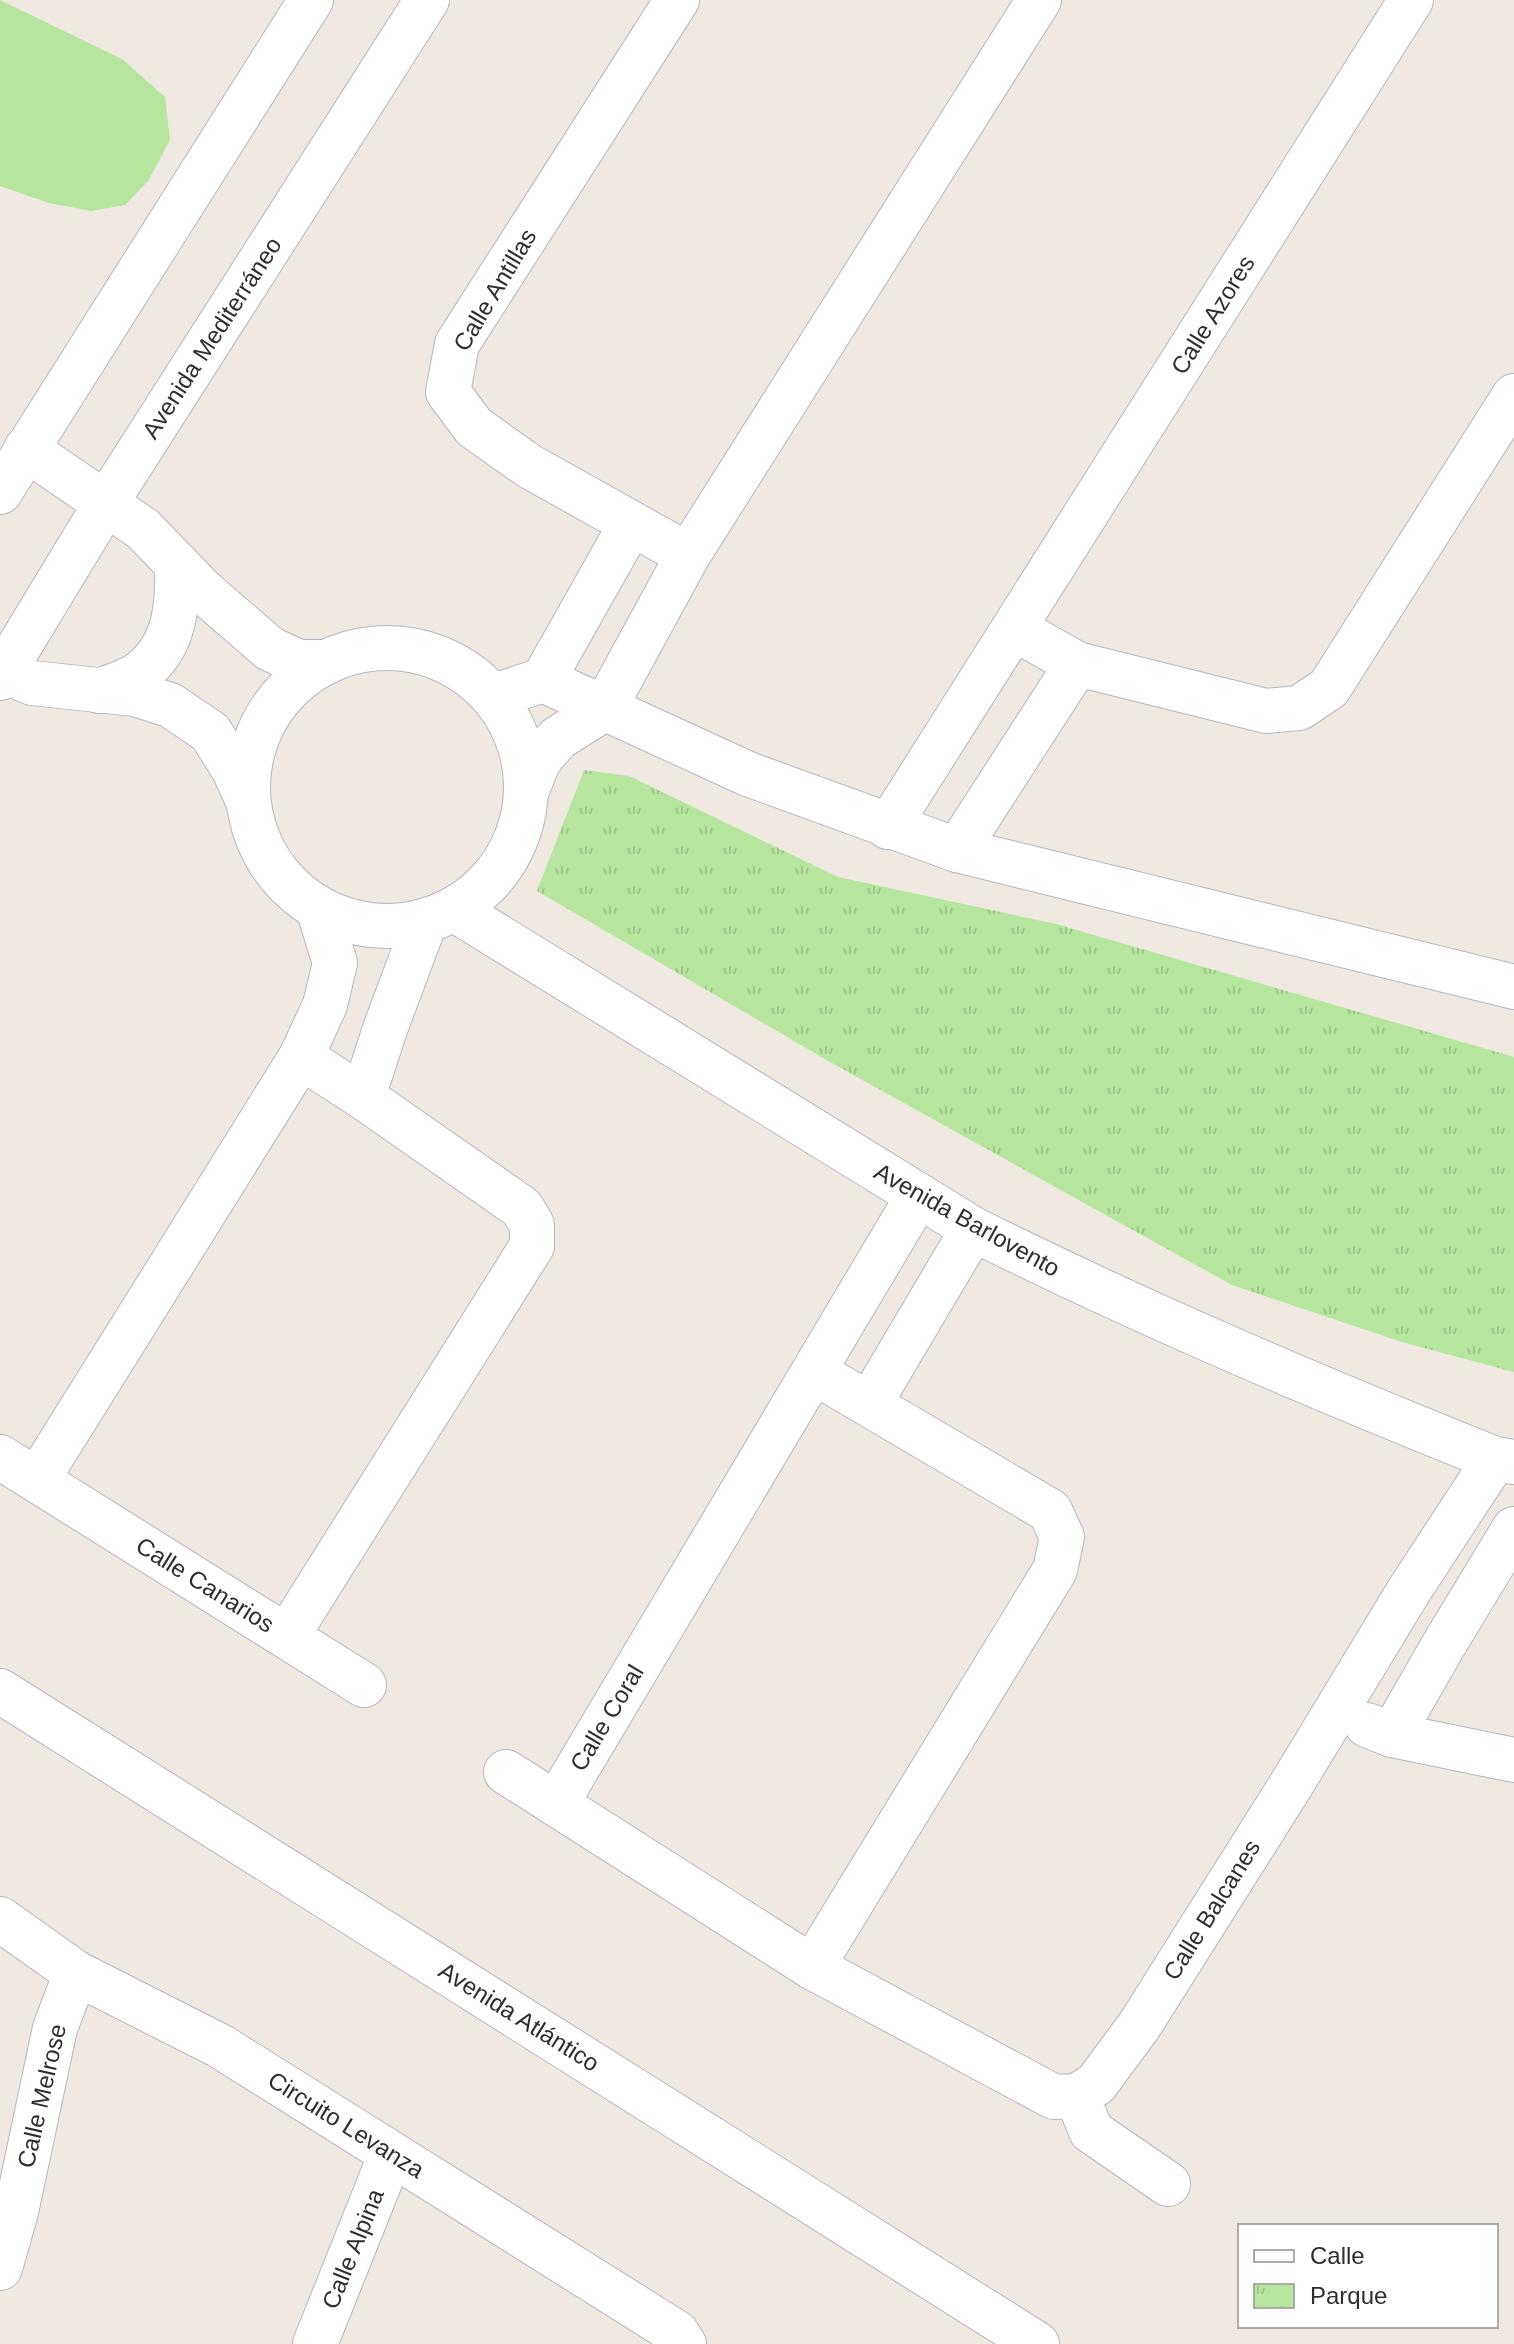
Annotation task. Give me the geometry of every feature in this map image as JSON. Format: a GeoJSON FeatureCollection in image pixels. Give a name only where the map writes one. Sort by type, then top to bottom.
{"type":"FeatureCollection","features":[{"type":"Feature","properties":{"kind":"street"},"geometry":{"type":"LineString","coordinates":[[0,492],[311,0]]}},
{"type":"Feature","properties":{"kind":"street","name":"Avenida Mediterráneo"},"geometry":{"type":"LineString","coordinates":[[1,673],[427,0]]}},
{"type":"Feature","properties":{"kind":"street","name":"Calle Antillas"},"geometry":{"type":"LineString","coordinates":[[677,0],[457,344],[448,392],[474,427],[529,466],[688,555]]}},
{"type":"Feature","properties":{"kind":"street"},"geometry":{"type":"LineString","coordinates":[[1,673],[32,683],[135,694],[170,705],[210,732],[234,770],[248,801],[258,840],[269,862],[284,881],[319,911],[373,927],[399,926],[440,916],[487,886],[508,858],[522,825],[527,790],[539,760],[558,738],[604,709],[688,555],[1039,0]]}},
{"type":"Feature","properties":{"kind":"street","name":"Calle Azores"},"geometry":{"type":"LineString","coordinates":[[888,827],[1411,0]]}},
{"type":"Feature","properties":{"kind":"street"},"geometry":{"type":"LineString","coordinates":[[1015,629],[1077,664],[1266,711],[1299,708],[1329,688],[1514,396]]}},
{"type":"Feature","properties":{"kind":"street"},"geometry":{"type":"LineString","coordinates":[[26,449],[143,529],[203,591],[270,649],[299,662],[325,662]]}},
{"type":"Feature","properties":{"kind":"street"},"geometry":{"type":"LineString","coordinates":[[494,696],[543,680],[631,524]]}},
{"type":"Feature","properties":{"kind":"street"},"geometry":{"type":"LineString","coordinates":[[99,691],[139,673],[163,649],[174,623],[178,597],[177,564]]}},
{"type":"Feature","properties":{"kind":"street"},"geometry":{"type":"LineString","coordinates":[[248,801],[249,769],[263,724],[285,692],[325,662],[352,651],[383,647],[414,649],[444,659],[471,674],[494,696],[511,722],[523,755],[527,790]]}},
{"type":"Feature","properties":{"kind":"street"},"geometry":{"type":"LineString","coordinates":[[957,850],[1077,664]]}},
{"type":"Feature","properties":{"kind":"street"},"geometry":{"type":"LineString","coordinates":[[543,680],[748,774],[957,850],[1512,984]]}},
{"type":"Feature","properties":{"kind":"street"},"geometry":{"type":"LineString","coordinates":[[37,1480],[301,1057],[325,1005],[335,963],[319,911]]}},
{"type":"Feature","properties":{"kind":"street"},"geometry":{"type":"LineString","coordinates":[[363,1097],[385,1029],[440,916]]}},
{"type":"Feature","properties":{"kind":"street","name":"Avenida Barlovento"},"geometry":{"type":"LineString","coordinates":[[440,916],[973,1229],[1180,1327],[1355,1403],[1505,1460]]}},
{"type":"Feature","properties":{"kind":"street","name":"Calle Canarios"},"geometry":{"type":"LineString","coordinates":[[0,1457],[287,1636],[532,1246],[532,1225],[522,1208],[301,1057]]}},
{"type":"Feature","properties":{"kind":"street","name":"Calle Coral"},"geometry":{"type":"LineString","coordinates":[[556,1804],[918,1196]]}},
{"type":"Feature","properties":{"kind":"street"},"geometry":{"type":"LineString","coordinates":[[870,1403],[973,1229]]}},
{"type":"Feature","properties":{"kind":"street"},"geometry":{"type":"LineString","coordinates":[[812,1967],[1055,1570],[1062,1537],[1050,1511],[814,1372]]}},
{"type":"Feature","properties":{"kind":"street","name":"Calle Balcanes"},"geometry":{"type":"LineString","coordinates":[[1077,2096],[1096,2084],[1139,2026],[1410,1589],[1505,1460]]}},
{"type":"Feature","properties":{"kind":"street"},"geometry":{"type":"LineString","coordinates":[[1392,1735],[1514,1529]]}},
{"type":"Feature","properties":{"kind":"street"},"geometry":{"type":"LineString","coordinates":[[287,1636],[364,1685]]}},
{"type":"Feature","properties":{"kind":"street","name":"Avenida Atlántico"},"geometry":{"type":"LineString","coordinates":[[0,1691],[1037,2344]]}},
{"type":"Feature","properties":{"kind":"street"},"geometry":{"type":"LineString","coordinates":[[1335,1712],[1392,1735],[1514,1760]]}},
{"type":"Feature","properties":{"kind":"street"},"geometry":{"type":"LineString","coordinates":[[506,1772],[812,1967],[1054,2097],[1077,2096],[1091,2131],[1168,2184]]}},
{"type":"Feature","properties":{"kind":"street","name":"Circuito Levanza"},"geometry":{"type":"LineString","coordinates":[[0,1919],[76,1973],[220,2046],[677,2333],[684,2344]]}},
{"type":"Feature","properties":{"kind":"street","name":"Calle Melrose"},"geometry":{"type":"LineString","coordinates":[[0,2268],[16,2212],[55,2028],[76,1973]]}},
{"type":"Feature","properties":{"kind":"street","name":"Calle Alpina"},"geometry":{"type":"LineString","coordinates":[[315,2344],[391,2154]]}},
{"type":"Feature","properties":{"kind":"green space"},"geometry":{"type":"Polygon","coordinates":[[[0,0],[122,59],[165,97],[170,140],[148,181],[125,205],[91,211],[49,203],[0,186],[0,0]]]}},
{"type":"Feature","properties":{"kind":"green space"},"geometry":{"type":"Polygon","coordinates":[[[584,770],[629,776],[838,877],[1056,924],[1514,1057],[1514,1372],[1402,1342],[1232,1285],[830,1062],[537,891],[584,770]]]}}]}
